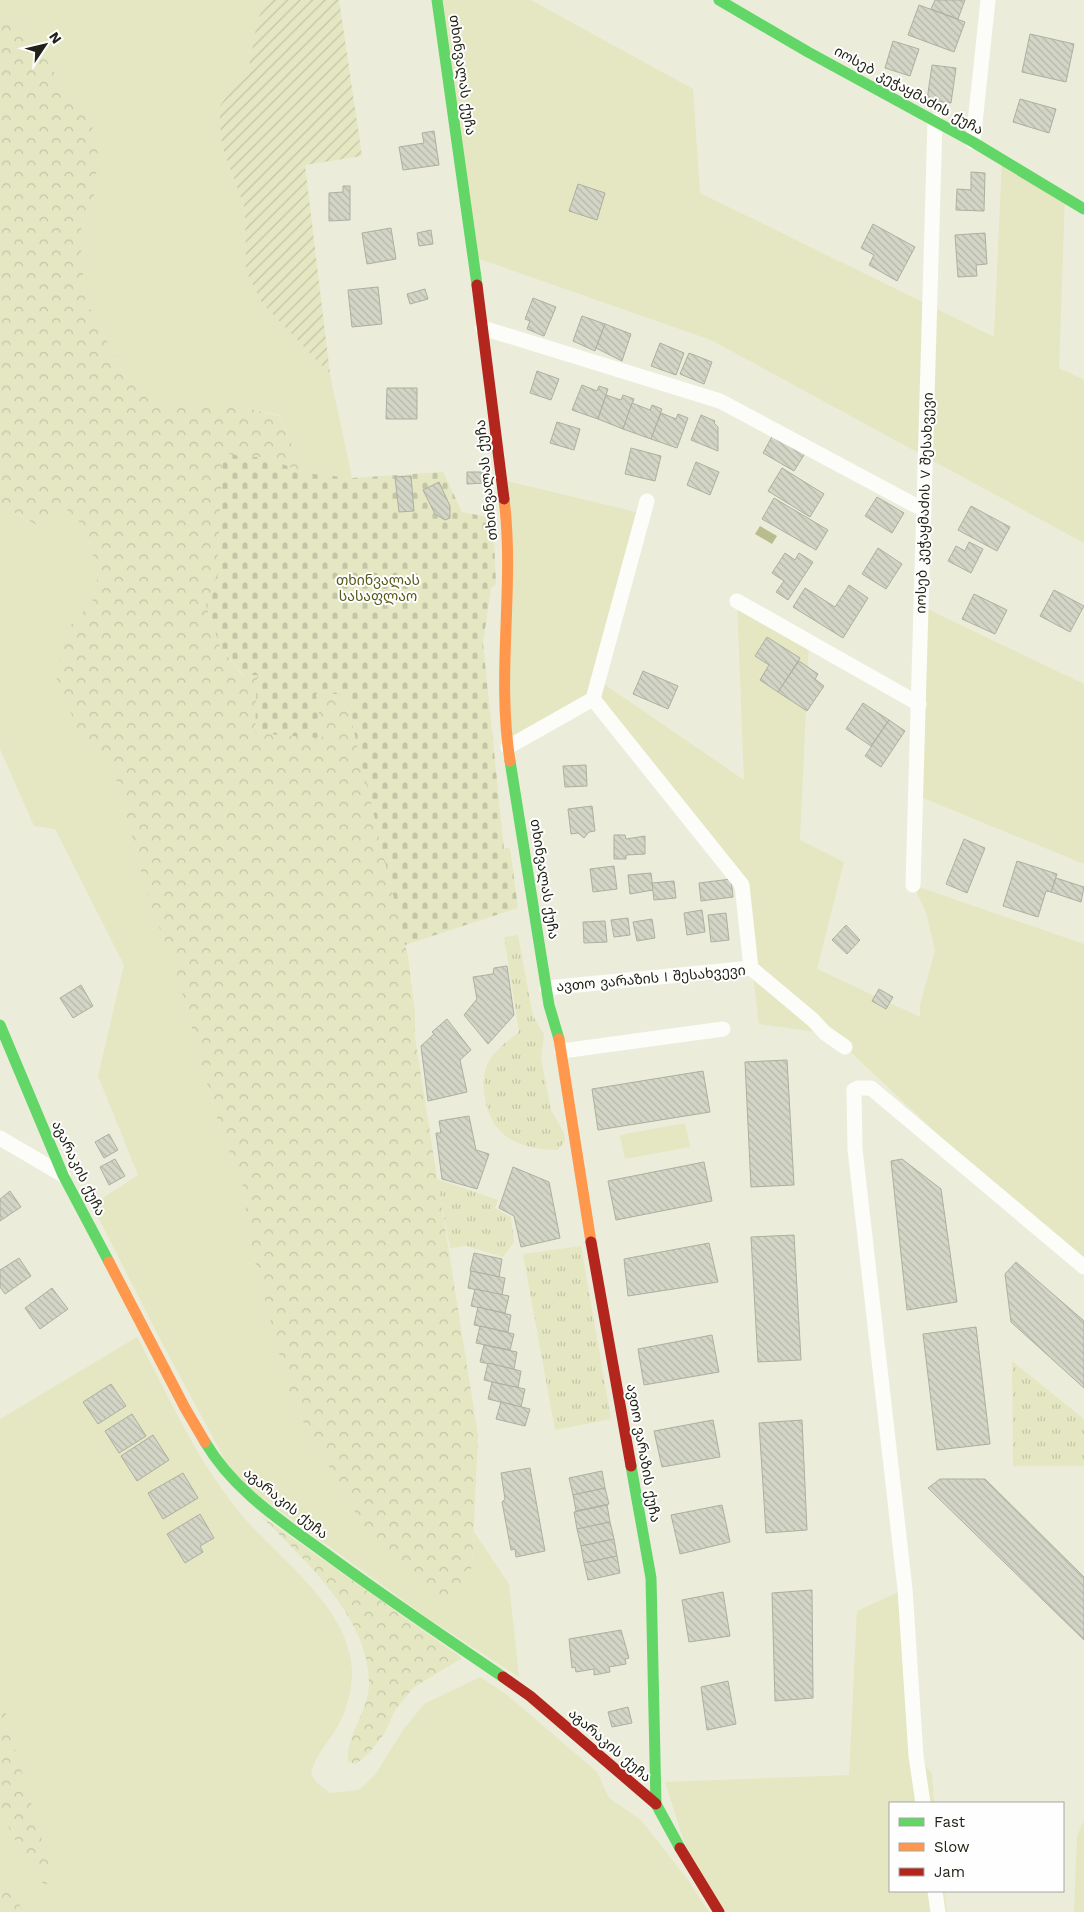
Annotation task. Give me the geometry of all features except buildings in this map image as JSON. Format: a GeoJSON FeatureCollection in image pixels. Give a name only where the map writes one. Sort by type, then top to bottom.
{"type":"FeatureCollection","features":[{"type":"Feature","properties":{"kind":"street","name":"თხინვალას ქუჩა"},"geometry":{"type":"LineString","coordinates":[[437,0],[483,328],[508,532],[503,684],[508,747],[547,988]]}},
{"type":"Feature","properties":{"kind":"street","name":"იოსებ კეჭაყმაძის ქუჩა"},"geometry":{"type":"LineString","coordinates":[[719,0],[741,7],[1084,209]]}},
{"type":"Feature","properties":{"kind":"street"},"geometry":{"type":"LineString","coordinates":[[973,142],[988,0]]}},
{"type":"Feature","properties":{"kind":"street","name":"იოსებ კეჭაყმაძის V შესახვევი"},"geometry":{"type":"LineString","coordinates":[[913,885],[935,121]]}},
{"type":"Feature","properties":{"kind":"street"},"geometry":{"type":"LineString","coordinates":[[483,328],[720,401],[924,510]]}},
{"type":"Feature","properties":{"kind":"street"},"geometry":{"type":"LineString","coordinates":[[508,747],[593,699],[647,501]]}},
{"type":"Feature","properties":{"kind":"street"},"geometry":{"type":"LineString","coordinates":[[737,602],[918,704]]}},
{"type":"Feature","properties":{"kind":"street"},"geometry":{"type":"LineString","coordinates":[[593,699],[742,885],[751,968]]}},
{"type":"Feature","properties":{"kind":"street","name":"ავთო ვარაზის I შესახვევი"},"geometry":{"type":"LineString","coordinates":[[547,988],[751,968],[825,1032],[845,1046]]}},
{"type":"Feature","properties":{"kind":"street","name":"ავთო ვარაზის ქუჩა"},"geometry":{"type":"LineString","coordinates":[[547,988],[549,1005],[562,1051],[590,1236],[651,1578],[656,1804],[695,1876],[720,1912]]}},
{"type":"Feature","properties":{"kind":"street","name":"აგარაკის ქუჩა"},"geometry":{"type":"LineString","coordinates":[[0,1025],[63,1175],[185,1408],[219,1465],[239,1487],[378,1592],[530,1696],[656,1804]]}},
{"type":"Feature","properties":{"kind":"street"},"geometry":{"type":"LineString","coordinates":[[562,1051],[723,1029]]}},
{"type":"Feature","properties":{"kind":"street"},"geometry":{"type":"LineString","coordinates":[[923,1802],[916,1756],[905,1589],[856,1149],[854,1090],[871,1088],[1084,1267]]}},
{"type":"Feature","properties":{"kind":"street"},"geometry":{"type":"LineString","coordinates":[[0,1138],[63,1175]]}},
{"type":"Feature","properties":{"kind":"street"},"geometry":{"type":"LineString","coordinates":[[935,1892],[938,1912]]}},
{"type":"Feature","properties":{"kind":"green space"},"geometry":{"type":"Polygon","coordinates":[[[0,0],[266,0],[257,22],[249,67],[219,107],[222,146],[245,209],[246,271],[262,303],[330,374],[352,478],[305,473],[279,415],[243,407],[163,402],[126,377],[85,299],[80,232],[95,192],[63,86],[40,50],[17,21],[0,6],[0,0]]]}},
{"type":"Feature","properties":{"kind":"green space"},"geometry":{"type":"Polygon","coordinates":[[[266,0],[339,0],[362,156],[305,165],[330,374],[262,303],[246,271],[245,209],[222,146],[219,107],[249,67],[257,22],[266,0]]]}},
{"type":"Feature","properties":{"kind":"green space"},"geometry":{"type":"Polygon","coordinates":[[[442,0],[531,0],[693,89],[700,193],[994,337],[1002,159],[1065,197],[1059,368],[1084,380],[1084,543],[711,340],[474,257],[442,0]]]}},
{"type":"Feature","properties":{"kind":"green space"},"geometry":{"type":"Polygon","coordinates":[[[0,6],[17,21],[40,50],[63,86],[89,117],[98,146],[95,192],[80,232],[85,299],[126,377],[164,402],[243,407],[279,416],[305,473],[267,458],[223,454],[217,575],[206,606],[220,646],[243,676],[257,675],[322,737],[316,694],[345,694],[408,956],[415,1014],[415,1038],[478,1435],[472,1567],[456,1596],[442,1608],[360,1521],[292,1402],[251,1247],[242,1182],[219,1126],[175,968],[150,904],[111,760],[81,737],[56,677],[68,628],[92,602],[99,573],[83,526],[65,508],[36,525],[0,504],[0,6]]]}},
{"type":"Feature","properties":{"kind":"green space","name":"თხინვალას სასაფლაო"},"geometry":{"type":"Polygon","coordinates":[[[223,454],[267,458],[305,473],[352,478],[443,472],[462,512],[493,518],[496,584],[491,588],[483,643],[504,849],[510,848],[518,908],[405,945],[345,694],[316,694],[322,738],[255,733],[257,675],[244,676],[220,646],[206,605],[217,575],[223,454]]]}},
{"type":"Feature","properties":{"kind":"green space"},"geometry":{"type":"Polygon","coordinates":[[[503,480],[644,514],[598,680],[744,780],[737,601],[809,642],[800,840],[844,862],[817,969],[920,1017],[920,1005],[935,950],[926,912],[913,885],[1084,944],[1084,1267],[963,1158],[840,1042],[825,1033],[759,1024],[742,885],[593,699],[508,747],[503,480]]]}},
{"type":"Feature","properties":{"kind":"green space"},"geometry":{"type":"Polygon","coordinates":[[[0,504],[35,525],[65,508],[83,526],[99,573],[92,602],[81,737],[111,760],[150,904],[175,968],[219,1126],[242,1182],[251,1247],[292,1402],[360,1521],[397,1559],[472,1567],[474,1532],[509,1584],[519,1677],[429,1619],[251,1490],[226,1462],[160,1339],[92,1205],[138,1175],[98,1076],[124,965],[55,829],[34,826],[0,749],[0,504]]]}},
{"type":"Feature","properties":{"kind":"green space"},"geometry":{"type":"Polygon","coordinates":[[[921,606],[1084,684],[1084,864],[916,795],[921,606]]]}},
{"type":"Feature","properties":{"kind":"green space"},"geometry":{"type":"Polygon","coordinates":[[[518,935],[533,1016],[544,1035],[541,1058],[551,1110],[564,1133],[565,1141],[558,1150],[530,1147],[507,1137],[491,1119],[484,1091],[484,1074],[491,1058],[497,1050],[519,1032],[504,937],[518,935]]]}},
{"type":"Feature","properties":{"kind":"green space"},"geometry":{"type":"Polygon","coordinates":[[[685,1123],[690,1147],[625,1159],[620,1135],[685,1123]]]}},
{"type":"Feature","properties":{"kind":"green space"},"geometry":{"type":"Polygon","coordinates":[[[437,1179],[498,1200],[495,1208],[511,1217],[514,1242],[503,1257],[466,1246],[450,1248],[437,1179]]]}},
{"type":"Feature","properties":{"kind":"green space"},"geometry":{"type":"Polygon","coordinates":[[[581,1246],[611,1419],[555,1430],[523,1254],[581,1246]]]}},
{"type":"Feature","properties":{"kind":"green space"},"geometry":{"type":"Polygon","coordinates":[[[137,1337],[186,1431],[216,1481],[240,1513],[309,1585],[325,1605],[339,1625],[348,1647],[352,1670],[349,1697],[340,1722],[313,1767],[311,1774],[317,1783],[330,1793],[359,1790],[375,1775],[403,1730],[424,1704],[480,1677],[506,1694],[597,1772],[609,1798],[641,1820],[688,1880],[709,1912],[0,1912],[0,1419],[137,1337]]]}},
{"type":"Feature","properties":{"kind":"green space"},"geometry":{"type":"Polygon","coordinates":[[[1012,1361],[1084,1419],[1084,1466],[1013,1466],[1012,1361]]]}},
{"type":"Feature","properties":{"kind":"green space"},"geometry":{"type":"Polygon","coordinates":[[[261,1516],[462,1658],[413,1688],[395,1710],[384,1734],[369,1753],[356,1764],[348,1762],[348,1752],[350,1742],[365,1705],[369,1685],[366,1660],[359,1637],[347,1614],[332,1592],[297,1552],[261,1516]]]}},
{"type":"Feature","properties":{"kind":"green space"},"geometry":{"type":"Polygon","coordinates":[[[905,1589],[916,1755],[932,1774],[934,1802],[889,1802],[889,1892],[944,1892],[947,1912],[719,1912],[695,1876],[665,1782],[849,1775],[857,1611],[905,1589]]]}},
{"type":"Feature","properties":{"kind":"green space"},"geometry":{"type":"Polygon","coordinates":[[[0,1689],[12,1739],[52,1873],[45,1887],[11,1833],[0,1803],[0,1689]]]}},
{"type":"Feature","properties":{"kind":"green space"},"geometry":{"type":"Polygon","coordinates":[[[1084,1820],[1084,1912],[1074,1912],[1077,1836],[1084,1820]]]}},
{"type":"Feature","properties":{"kind":"green space"},"geometry":{"type":"Polygon","coordinates":[[[0,1871],[24,1912],[0,1912],[0,1871]]]}},
{"type":"Feature","properties":{"kind":"shaded area"},"geometry":{"type":"Polygon","coordinates":[[[760,526],[777,536],[772,544],[755,534],[760,526]]]}},
{"type":"Feature","properties":{"kind":"traffic: fast"},"geometry":{"type":"LineString","coordinates":[[437,0],[477,285]]}},
{"type":"Feature","properties":{"kind":"traffic: fast"},"geometry":{"type":"LineString","coordinates":[[719,0],[808,52],[973,142],[1084,209]]}},
{"type":"Feature","properties":{"kind":"traffic: fast"},"geometry":{"type":"LineString","coordinates":[[510,761],[549,1005],[559,1039]]}},
{"type":"Feature","properties":{"kind":"traffic: fast"},"geometry":{"type":"LineString","coordinates":[[0,1025],[63,1175],[109,1262]]}},
{"type":"Feature","properties":{"kind":"traffic: fast"},"geometry":{"type":"LineString","coordinates":[[205,1442],[230,1475],[259,1504],[369,1585],[503,1677]]}},
{"type":"Feature","properties":{"kind":"traffic: fast"},"geometry":{"type":"LineString","coordinates":[[631,1466],[651,1578],[656,1804],[680,1848]]}},
{"type":"Feature","properties":{"kind":"traffic: slow"},"geometry":{"type":"LineString","coordinates":[[504,499],[508,564],[505,695],[510,761]]}},
{"type":"Feature","properties":{"kind":"traffic: slow"},"geometry":{"type":"LineString","coordinates":[[559,1039],[591,1242]]}},
{"type":"Feature","properties":{"kind":"traffic: slow"},"geometry":{"type":"LineString","coordinates":[[109,1262],[185,1408],[205,1442]]}},
{"type":"Feature","properties":{"kind":"traffic: jam"},"geometry":{"type":"LineString","coordinates":[[477,285],[504,499]]}},
{"type":"Feature","properties":{"kind":"traffic: jam"},"geometry":{"type":"LineString","coordinates":[[591,1242],[631,1466]]}},
{"type":"Feature","properties":{"kind":"traffic: jam"},"geometry":{"type":"LineString","coordinates":[[503,1677],[530,1696],[656,1804]]}},
{"type":"Feature","properties":{"kind":"traffic: jam"},"geometry":{"type":"LineString","coordinates":[[680,1848],[719,1912]]}}]}
